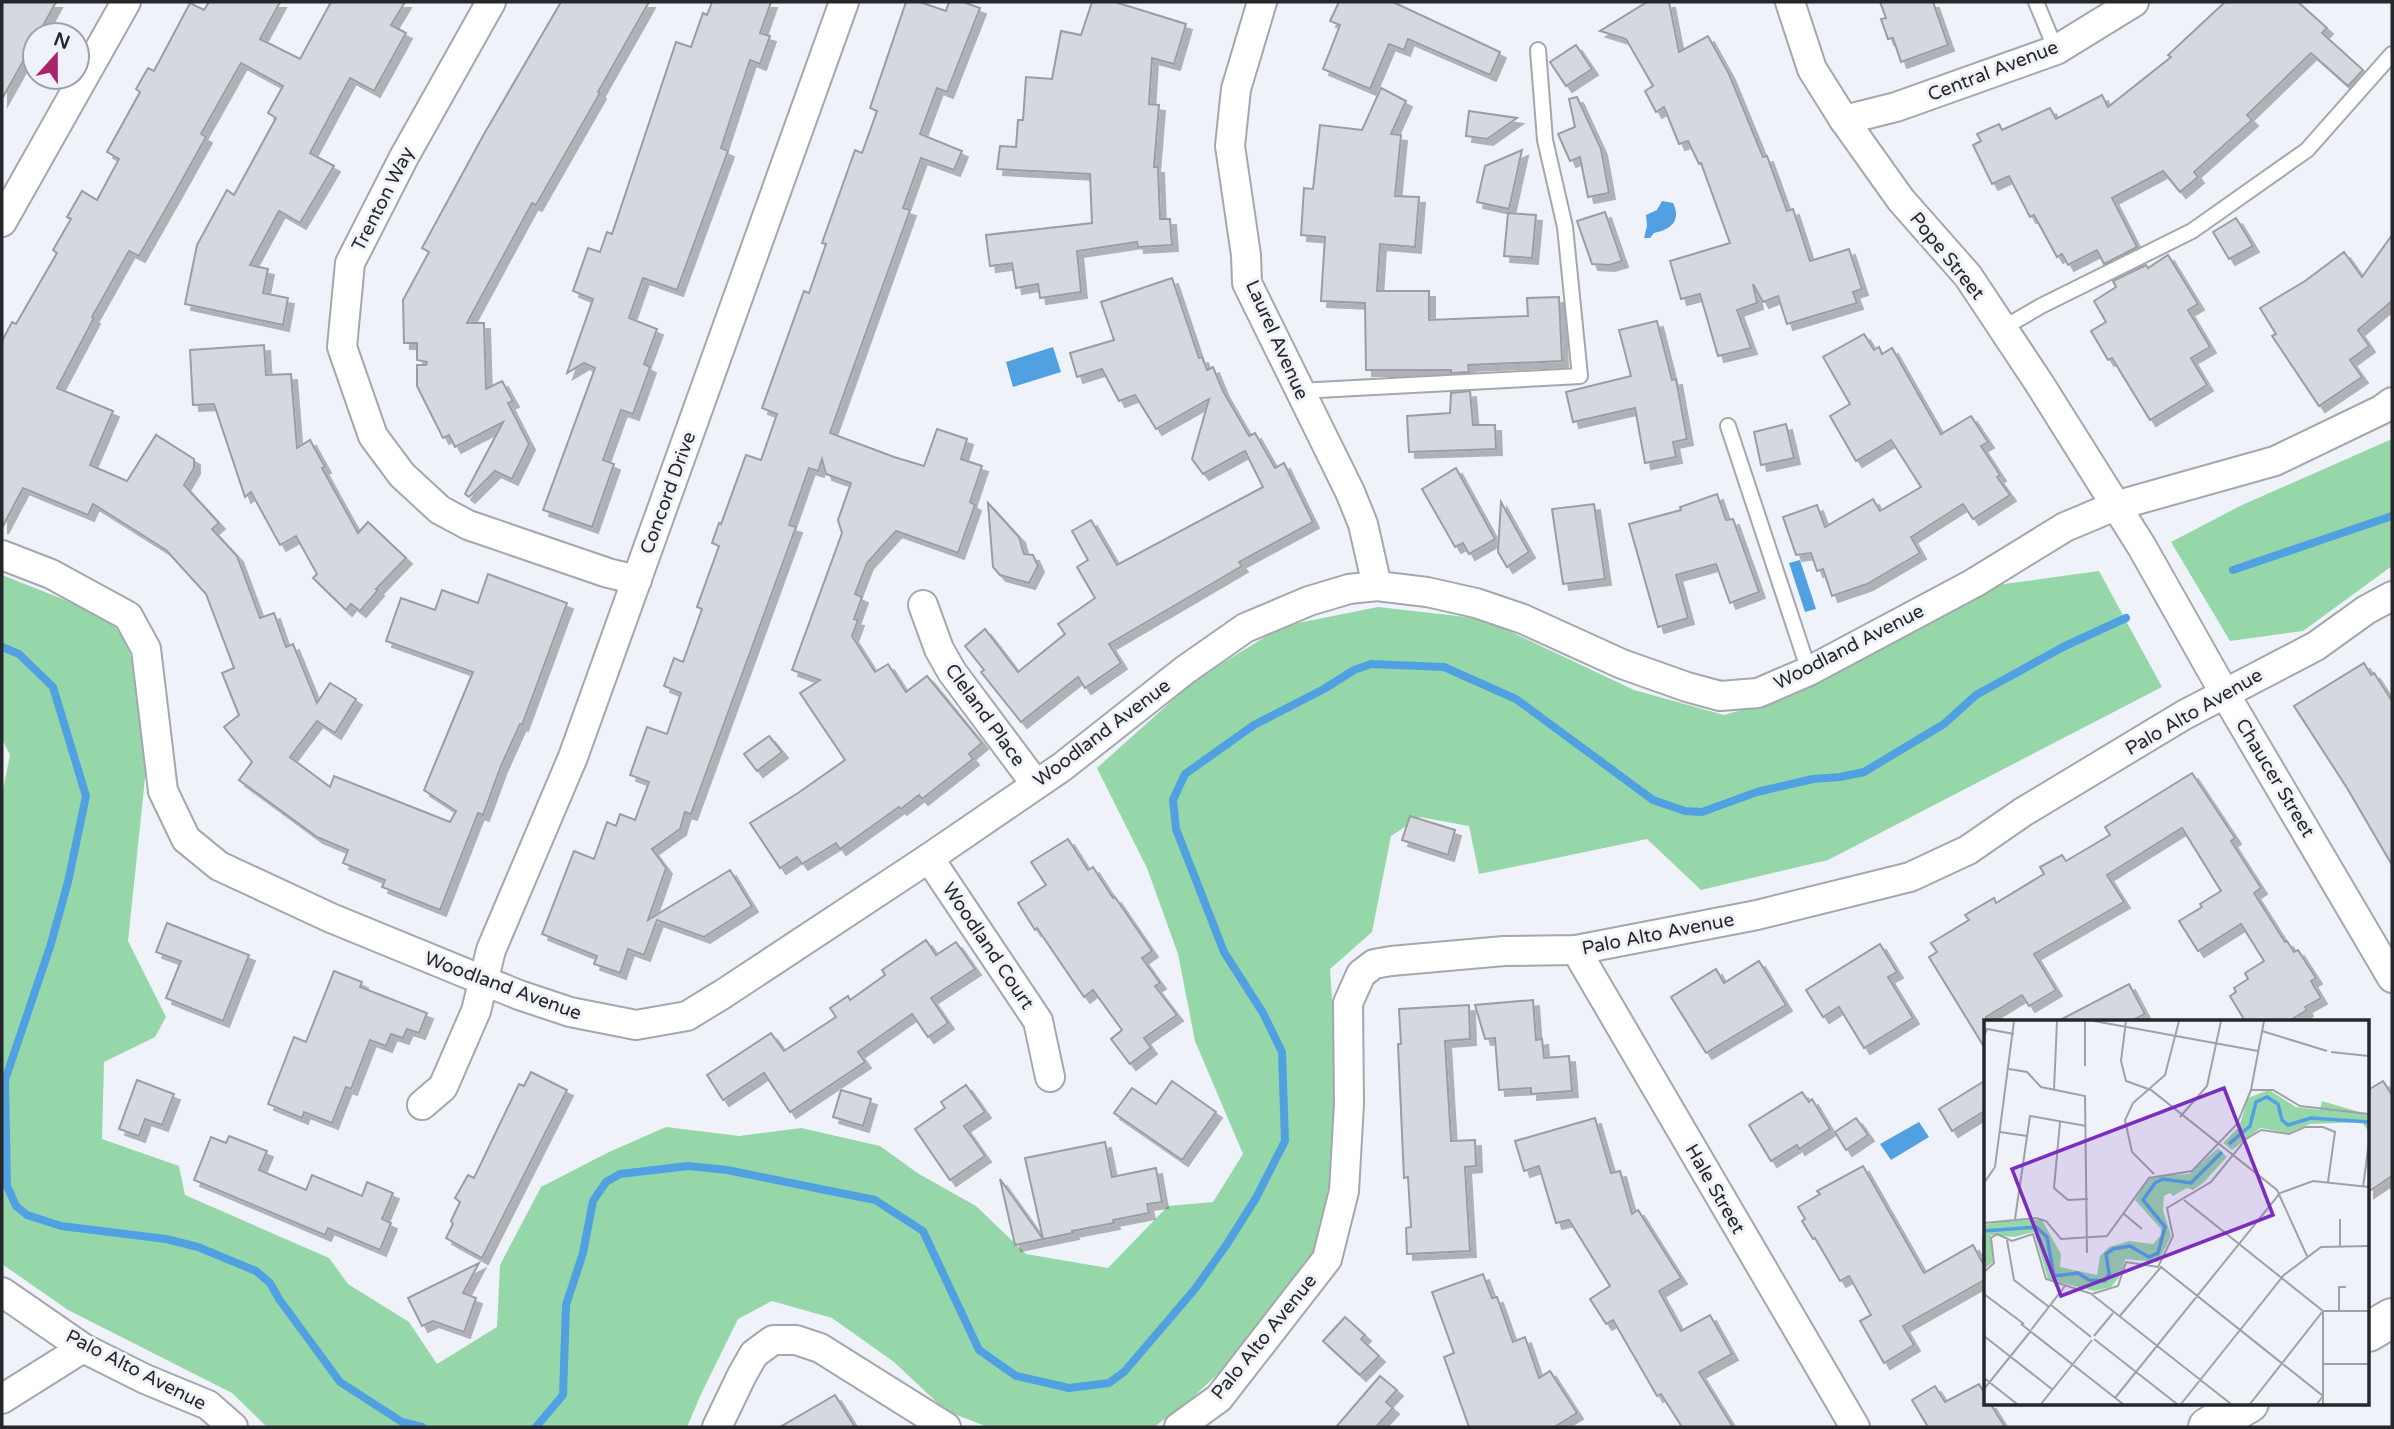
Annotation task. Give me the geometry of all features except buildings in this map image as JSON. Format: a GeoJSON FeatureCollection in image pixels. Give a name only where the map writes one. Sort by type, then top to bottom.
{"type":"FeatureCollection","features":[{"type":"Feature","properties":{"kind":"main road"},"geometry":{"type":"LineString","coordinates":[[2370,1331],[2392,1318]]}},
{"type":"Feature","properties":{"kind":"main road"},"geometry":{"type":"LineString","coordinates":[[2207,1427],[2247,1404]]}},
{"type":"Feature","properties":{"kind":"street"},"geometry":{"type":"LineString","coordinates":[[2,222],[126,2]]}},
{"type":"Feature","properties":{"kind":"street","name":"Trenton Way"},"geometry":{"type":"LineString","coordinates":[[491,2],[404,157],[350,263],[342,347],[373,436],[402,475],[440,510],[468,525],[608,573],[637,580]]}},
{"type":"Feature","properties":{"kind":"street","name":"Concord Drive"},"geometry":{"type":"LineString","coordinates":[[422,1105],[443,1087],[476,1011],[491,950],[570,765],[844,2]]}},
{"type":"Feature","properties":{"kind":"street","name":"Laurel Avenue"},"geometry":{"type":"LineString","coordinates":[[1262,2],[1236,89],[1230,146],[1246,255],[1247,283],[1350,492],[1363,524],[1377,586]]}},
{"type":"Feature","properties":{"kind":"street","name":"Pope Street"},"geometry":{"type":"LineString","coordinates":[[1790,2],[1812,69],[1844,120],[1901,200],[1968,276],[2115,506]]}},
{"type":"Feature","properties":{"kind":"street","name":"Central Avenue"},"geometry":{"type":"LineString","coordinates":[[1844,120],[1896,107],[2056,50],[2134,2]]}},
{"type":"Feature","properties":{"kind":"street","name":"Woodland Avenue"},"geometry":{"type":"LineString","coordinates":[[2,555],[51,573],[128,615],[146,649],[163,791],[186,839],[219,866],[312,910],[482,981],[570,1012],[636,1025],[687,1016],[929,858],[1062,767],[1185,670],[1245,628],[1309,601],[1349,589],[1377,586],[1427,592],[1476,603],[1523,619],[1622,664],[1720,696],[1758,693],[1808,671],[1974,583],[2065,527],[2115,506],[2275,461],[2381,410],[2392,401]]}},
{"type":"Feature","properties":{"kind":"street","name":"Chaucer Street"},"geometry":{"type":"LineString","coordinates":[[2115,506],[2142,547],[2392,978]]}},
{"type":"Feature","properties":{"kind":"street","name":"Palo Alto Avenue"},"geometry":{"type":"LineString","coordinates":[[1179,1427],[1219,1398],[1326,1259],[1344,1191],[1349,1104],[1348,1003],[1361,974],[1374,964],[1504,951],[1576,950],[1757,915],[1910,877],[1968,850],[2023,812],[2184,715],[2316,646],[2366,610],[2392,596]]}},
{"type":"Feature","properties":{"kind":"street","name":"Cleland Place"},"geometry":{"type":"LineString","coordinates":[[922,606],[939,649],[952,672],[1035,783]]}},
{"type":"Feature","properties":{"kind":"street","name":"Woodland Court"},"geometry":{"type":"LineString","coordinates":[[929,858],[1038,1021],[1050,1077]]}},
{"type":"Feature","properties":{"kind":"street","name":"Hale Street"},"geometry":{"type":"LineString","coordinates":[[1576,950],[1855,1427]]}},
{"type":"Feature","properties":{"kind":"street","name":"Palo Alto Avenue"},"geometry":{"type":"LineString","coordinates":[[2,1292],[83,1348],[145,1379],[208,1405],[233,1427]]}},
{"type":"Feature","properties":{"kind":"street"},"geometry":{"type":"LineString","coordinates":[[717,1427],[754,1354],[773,1340],[796,1340],[820,1348],[946,1427]]}},
{"type":"Feature","properties":{"kind":"street"},"geometry":{"type":"LineString","coordinates":[[2,1399],[83,1348]]}},
{"type":"Feature","properties":{"kind":"lane"},"geometry":{"type":"LineString","coordinates":[[2036,2],[2056,50]]}},
{"type":"Feature","properties":{"kind":"lane"},"geometry":{"type":"LineString","coordinates":[[1299,391],[1580,376],[1565,227],[1545,140],[1538,50]]}},
{"type":"Feature","properties":{"kind":"lane"},"geometry":{"type":"LineString","coordinates":[[2003,328],[2041,306],[2192,232],[2307,150],[2392,54]]}},
{"type":"Feature","properties":{"kind":"lane"},"geometry":{"type":"LineString","coordinates":[[1728,426],[1808,671]]}},
{"type":"Feature","properties":{"kind":"green space"},"geometry":{"type":"Polygon","coordinates":[[[2392,439],[2392,566],[2303,631],[2230,641],[2171,542],[2242,505],[2392,439]]]}},
{"type":"Feature","properties":{"kind":"green space"},"geometry":{"type":"Polygon","coordinates":[[[2099,571],[2162,687],[1828,860],[1701,890],[1647,839],[1479,874],[1469,826],[1420,817],[1391,836],[1372,932],[1330,969],[1337,1073],[1334,1160],[1316,1255],[1237,1356],[1190,1400],[1154,1427],[988,1427],[946,1411],[894,1362],[832,1318],[772,1301],[738,1319],[687,1427],[267,1427],[232,1393],[68,1310],[2,1264],[2,795],[10,755],[2,739],[2,575],[108,617],[127,644],[140,688],[147,759],[128,941],[166,1017],[155,1037],[104,1062],[102,1139],[179,1166],[185,1195],[329,1258],[348,1284],[409,1322],[437,1364],[497,1327],[500,1265],[541,1187],[609,1152],[666,1127],[739,1136],[801,1128],[880,1146],[919,1174],[976,1206],[1026,1254],[1108,1268],[1168,1206],[1213,1202],[1243,1154],[1195,1041],[1178,954],[1147,868],[1097,768],[1195,680],[1283,626],[1378,607],[1484,619],[1634,690],[1724,715],[1794,695],[1997,585],[2099,571]]]}},
{"type":"Feature","properties":{"kind":"water"},"geometry":{"type":"Polygon","coordinates":[[[1662,201],[1673,203],[1675,220],[1665,230],[1654,233],[1650,238],[1644,238],[1646,215],[1657,210],[1662,201]]]}},
{"type":"Feature","properties":{"kind":"water"},"geometry":{"type":"Polygon","coordinates":[[[1053,347],[1061,372],[1013,387],[1006,362],[1053,347]]]}},
{"type":"Feature","properties":{"kind":"water"},"geometry":{"type":"Polygon","coordinates":[[[1800,560],[1816,609],[1805,612],[1789,563],[1800,560]]]}},
{"type":"Feature","properties":{"kind":"water"},"geometry":{"type":"Polygon","coordinates":[[[1919,1122],[1929,1137],[1891,1160],[1880,1144],[1919,1122]]]}},
{"type":"Feature","properties":{"kind":"waterway"},"geometry":{"type":"LineString","coordinates":[[2233,570],[2392,516]]}},
{"type":"Feature","properties":{"kind":"waterway"},"geometry":{"type":"LineString","coordinates":[[536,1427],[563,1395],[566,1305],[583,1253],[593,1201],[606,1182],[620,1174],[688,1166],[727,1170],[875,1200],[923,1231],[979,1350],[1016,1376],[1069,1388],[1109,1383],[1124,1372],[1195,1289],[1227,1244],[1256,1198],[1285,1141],[1282,1052],[1263,1013],[1224,952],[1176,829],[1173,800],[1185,774],[1254,725],[1324,689],[1354,670],[1371,664],[1444,667],[1516,699],[1653,800],[1685,811],[1702,812],[1757,792],[1813,779],[1864,772],[1944,724],[1976,695],[2065,646],[2126,618]]}},
{"type":"Feature","properties":{"kind":"waterway"},"geometry":{"type":"LineString","coordinates":[[2,647],[19,654],[53,687],[86,796],[68,882],[50,947],[5,1080],[7,1186],[16,1206],[27,1215],[61,1226],[166,1239],[198,1247],[256,1271],[270,1283],[340,1382],[402,1422],[422,1427]]}}]}
